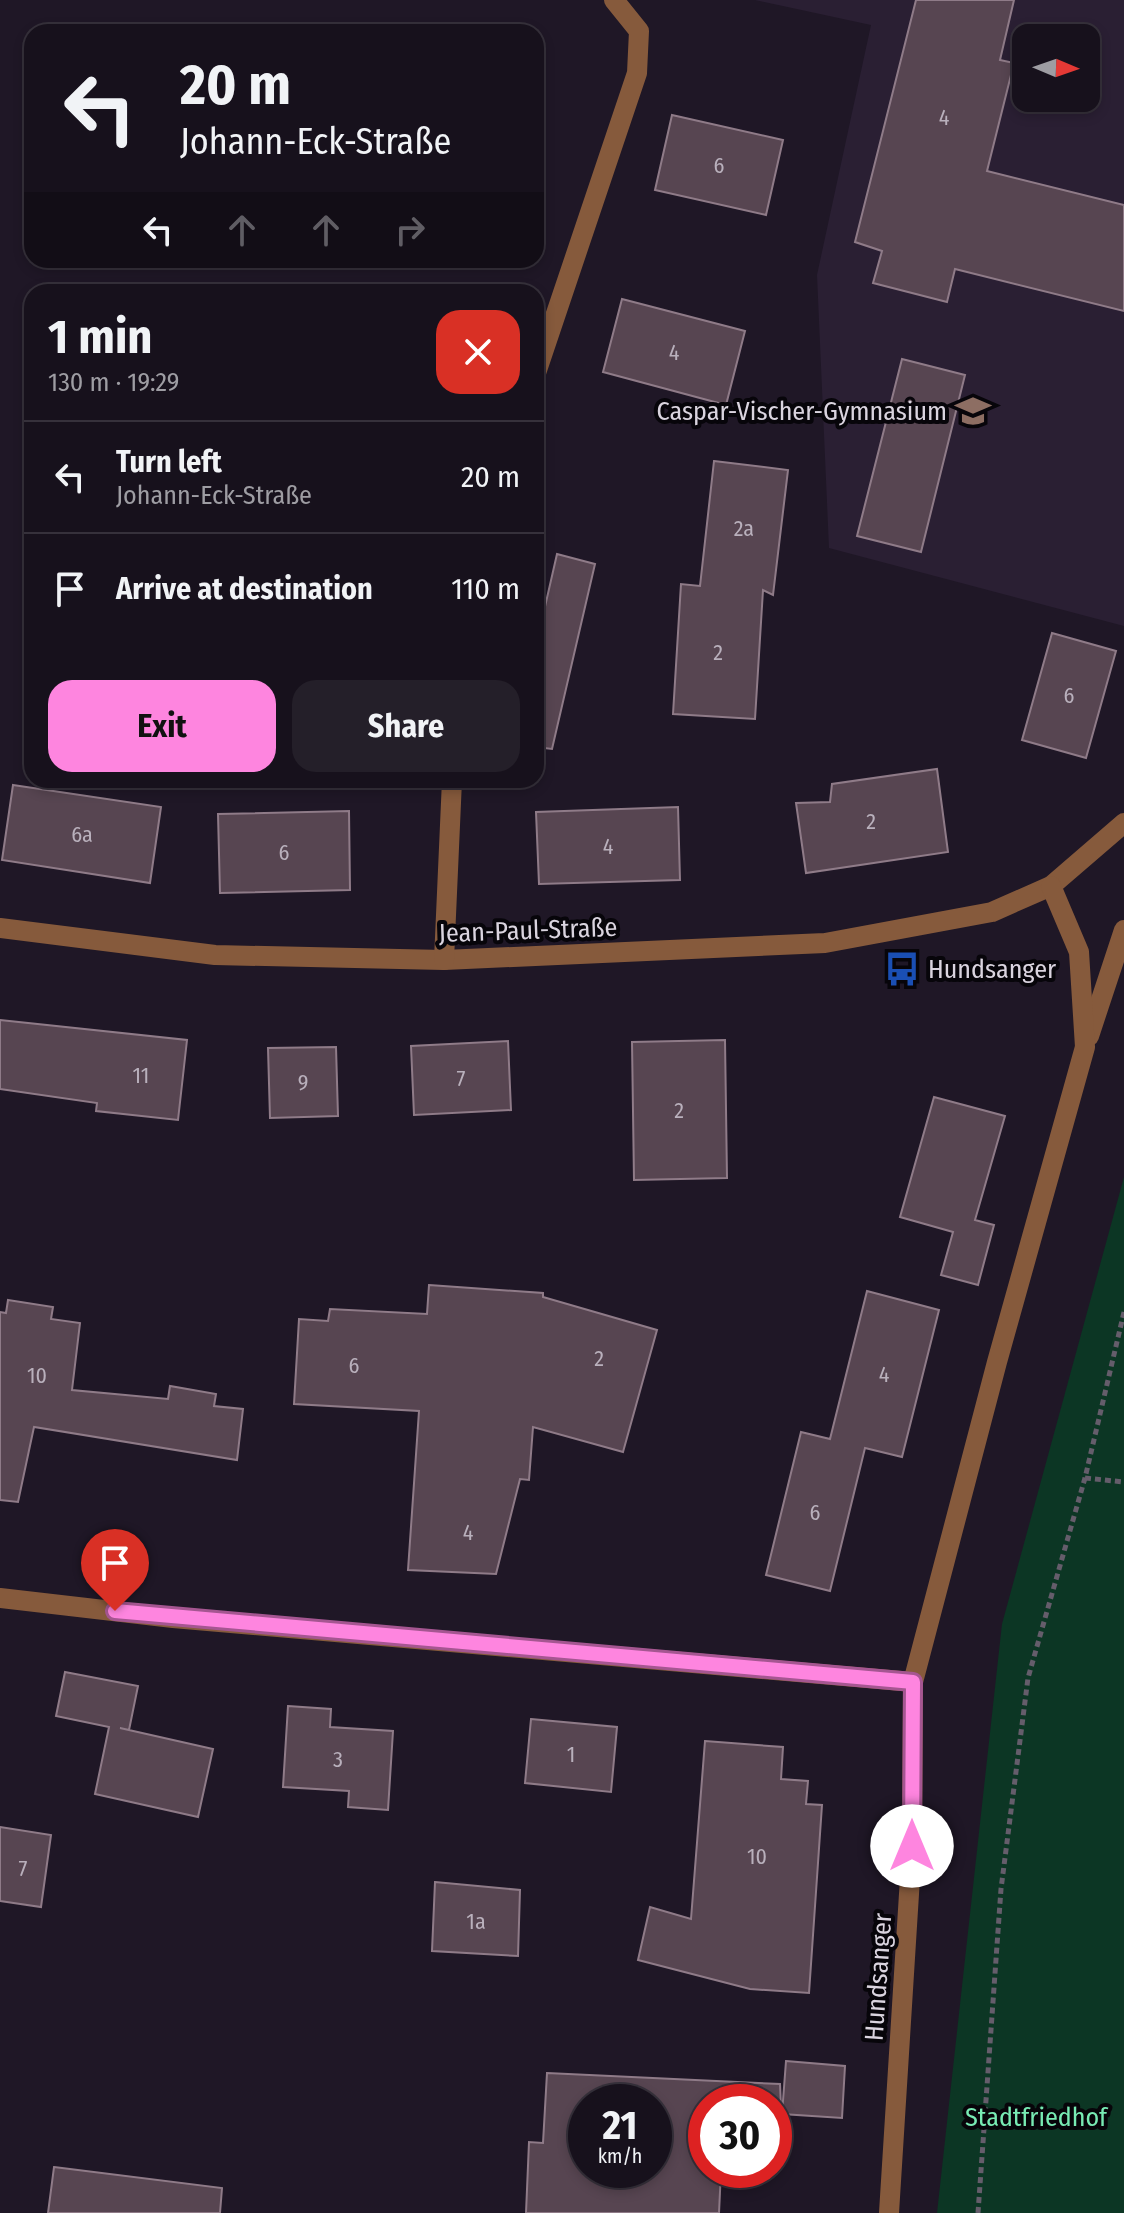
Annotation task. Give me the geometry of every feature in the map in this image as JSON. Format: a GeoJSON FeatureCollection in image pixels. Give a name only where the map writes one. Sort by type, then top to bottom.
{"type":"FeatureCollection","features":[{"type":"Feature","properties":{"kind":"street"},"geometry":{"type":"LineString","coordinates":[[544,349],[637,73],[639,31],[614,0]]}},
{"type":"Feature","properties":{"kind":"street"},"geometry":{"type":"LineString","coordinates":[[444,960],[452,788]]}},
{"type":"Feature","properties":{"kind":"street","name":"Jean-Paul-Straße"},"geometry":{"type":"LineString","coordinates":[[0,928],[215,955],[444,960],[825,943],[992,912],[1051,886],[1124,823]]}},
{"type":"Feature","properties":{"kind":"street","name":"Hundsanger"},"geometry":{"type":"LineString","coordinates":[[1051,886],[1079,952],[1085,1047]]}},
{"type":"Feature","properties":{"kind":"street","name":"Hundsanger"},"geometry":{"type":"LineString","coordinates":[[889,2213],[912,1846],[913,1682],[997,1362],[1085,1047],[1124,930]]}},
{"type":"Feature","properties":{"kind":"street"},"geometry":{"type":"LineString","coordinates":[[0,1598],[173,1618],[913,1682]]}},
{"type":"Feature","properties":{"kind":"path"},"geometry":{"type":"LineString","coordinates":[[978,2213],[1001,1889],[1028,1678],[1085,1478],[1124,1312]]}},
{"type":"Feature","properties":{"kind":"path"},"geometry":{"type":"LineString","coordinates":[[1085,1478],[1124,1482]]}},
{"type":"Feature","properties":{"kind":"shaded area","name":"Caspar-Vischer-Gymnasium"},"geometry":{"type":"Polygon","coordinates":[[[755,0],[1124,0],[1124,626],[829,548],[817,275],[871,25],[755,0]]]}},
{"type":"Feature","properties":{"kind":"green space","name":"Stadtfriedhof"},"geometry":{"type":"Polygon","coordinates":[[[1124,1177],[1124,2213],[937,2213],[1002,1624],[1124,1177]]]}},
{"type":"Feature","properties":{"kind":"building"},"geometry":{"type":"Polygon","coordinates":[[[916,0],[1014,0],[1000,60],[1012,63],[1012,71],[987,171],[1124,205],[1124,311],[955,269],[947,302],[873,283],[882,251],[855,242],[916,0]]]}},
{"type":"Feature","properties":{"kind":"building"},"geometry":{"type":"Polygon","coordinates":[[[672,115],[783,140],[766,215],[655,190],[672,115]]]}},
{"type":"Feature","properties":{"kind":"building"},"geometry":{"type":"Polygon","coordinates":[[[622,299],[745,331],[726,405],[603,372],[622,299]]]}},
{"type":"Feature","properties":{"kind":"building"},"geometry":{"type":"Polygon","coordinates":[[[902,359],[965,375],[921,552],[857,536],[902,359]]]}},
{"type":"Feature","properties":{"kind":"building"},"geometry":{"type":"Polygon","coordinates":[[[714,461],[788,470],[773,595],[763,590],[755,719],[673,714],[681,584],[700,586],[714,461]]]}},
{"type":"Feature","properties":{"kind":"building"},"geometry":{"type":"Polygon","coordinates":[[[557,554],[595,564],[552,749],[544,748],[544,611],[557,554]]]}},
{"type":"Feature","properties":{"kind":"building"},"geometry":{"type":"Polygon","coordinates":[[[1052,633],[1116,651],[1086,758],[1022,740],[1052,633]]]}},
{"type":"Feature","properties":{"kind":"building"},"geometry":{"type":"Polygon","coordinates":[[[937,769],[948,852],[806,873],[796,803],[830,802],[832,784],[937,769]]]}},
{"type":"Feature","properties":{"kind":"building"},"geometry":{"type":"Polygon","coordinates":[[[13,785],[161,807],[150,883],[2,860],[13,785]]]}},
{"type":"Feature","properties":{"kind":"building"},"geometry":{"type":"Polygon","coordinates":[[[678,807],[680,880],[539,884],[536,812],[678,807]]]}},
{"type":"Feature","properties":{"kind":"building"},"geometry":{"type":"Polygon","coordinates":[[[349,811],[350,890],[220,893],[218,814],[349,811]]]}},
{"type":"Feature","properties":{"kind":"building"},"geometry":{"type":"Polygon","coordinates":[[[0,1020],[187,1040],[178,1120],[96,1111],[97,1103],[0,1089],[0,1020]]]}},
{"type":"Feature","properties":{"kind":"building"},"geometry":{"type":"Polygon","coordinates":[[[725,1040],[727,1178],[634,1180],[632,1042],[725,1040]]]}},
{"type":"Feature","properties":{"kind":"building"},"geometry":{"type":"Polygon","coordinates":[[[508,1041],[511,1110],[414,1115],[411,1046],[508,1041]]]}},
{"type":"Feature","properties":{"kind":"building"},"geometry":{"type":"Polygon","coordinates":[[[336,1047],[338,1116],[270,1118],[268,1048],[336,1047]]]}},
{"type":"Feature","properties":{"kind":"building"},"geometry":{"type":"Polygon","coordinates":[[[934,1097],[1005,1116],[975,1220],[994,1225],[978,1285],[941,1275],[953,1232],[900,1217],[934,1097]]]}},
{"type":"Feature","properties":{"kind":"building"},"geometry":{"type":"Polygon","coordinates":[[[429,1285],[543,1293],[543,1297],[657,1330],[623,1452],[533,1427],[529,1480],[520,1479],[496,1574],[408,1570],[419,1411],[294,1404],[299,1319],[328,1321],[330,1309],[427,1314],[429,1285]]]}},
{"type":"Feature","properties":{"kind":"building"},"geometry":{"type":"Polygon","coordinates":[[[867,1291],[939,1310],[902,1457],[865,1448],[830,1591],[766,1575],[801,1432],[830,1439],[867,1291]]]}},
{"type":"Feature","properties":{"kind":"building"},"geometry":{"type":"Polygon","coordinates":[[[8,1300],[53,1307],[51,1319],[80,1323],[72,1390],[168,1399],[170,1386],[216,1394],[214,1406],[243,1409],[237,1460],[34,1427],[18,1502],[0,1500],[0,1312],[6,1313],[8,1300]]]}},
{"type":"Feature","properties":{"kind":"building"},"geometry":{"type":"Polygon","coordinates":[[[65,1672],[138,1686],[129,1730],[120,1728],[213,1749],[198,1817],[95,1794],[109,1727],[56,1716],[65,1672]]]}},
{"type":"Feature","properties":{"kind":"building"},"geometry":{"type":"Polygon","coordinates":[[[288,1706],[331,1709],[330,1727],[393,1731],[388,1810],[348,1807],[349,1791],[283,1787],[288,1706]]]}},
{"type":"Feature","properties":{"kind":"building"},"geometry":{"type":"Polygon","coordinates":[[[531,1719],[617,1727],[611,1792],[525,1783],[531,1719]]]}},
{"type":"Feature","properties":{"kind":"building"},"geometry":{"type":"Polygon","coordinates":[[[705,1741],[783,1747],[781,1779],[808,1781],[806,1804],[822,1805],[809,1993],[750,1989],[638,1960],[650,1907],[691,1919],[705,1741]]]}},
{"type":"Feature","properties":{"kind":"building"},"geometry":{"type":"Polygon","coordinates":[[[0,1827],[51,1835],[41,1907],[0,1901],[0,1827]]]}},
{"type":"Feature","properties":{"kind":"building"},"geometry":{"type":"Polygon","coordinates":[[[435,1882],[520,1890],[518,1956],[432,1951],[435,1882]]]}},
{"type":"Feature","properties":{"kind":"building"},"geometry":{"type":"Polygon","coordinates":[[[786,2061],[845,2066],[842,2118],[792,2115],[792,2084],[784,2084],[786,2061]]]}},
{"type":"Feature","properties":{"kind":"building"},"geometry":{"type":"Polygon","coordinates":[[[547,2073],[780,2084],[688,2084],[688,2188],[720,2188],[719,2213],[526,2213],[529,2142],[543,2143],[547,2073]]]}},
{"type":"Feature","properties":{"kind":"building"},"geometry":{"type":"Polygon","coordinates":[[[54,2167],[222,2188],[220,2213],[48,2213],[54,2167]]]}},
{"type":"Feature","properties":{"kind":"place","name":"Caspar-Vischer-Gymnasium"},"geometry":{"type":"Point","coordinates":[973,411]}},
{"type":"Feature","properties":{"kind":"place","name":"Hundsanger"},"geometry":{"type":"Point","coordinates":[902,969]}},
{"type":"Feature","properties":{"kind":"route"},"geometry":{"type":"LineString","coordinates":[[115,1611],[913,1682],[912,1846]]}}]}
